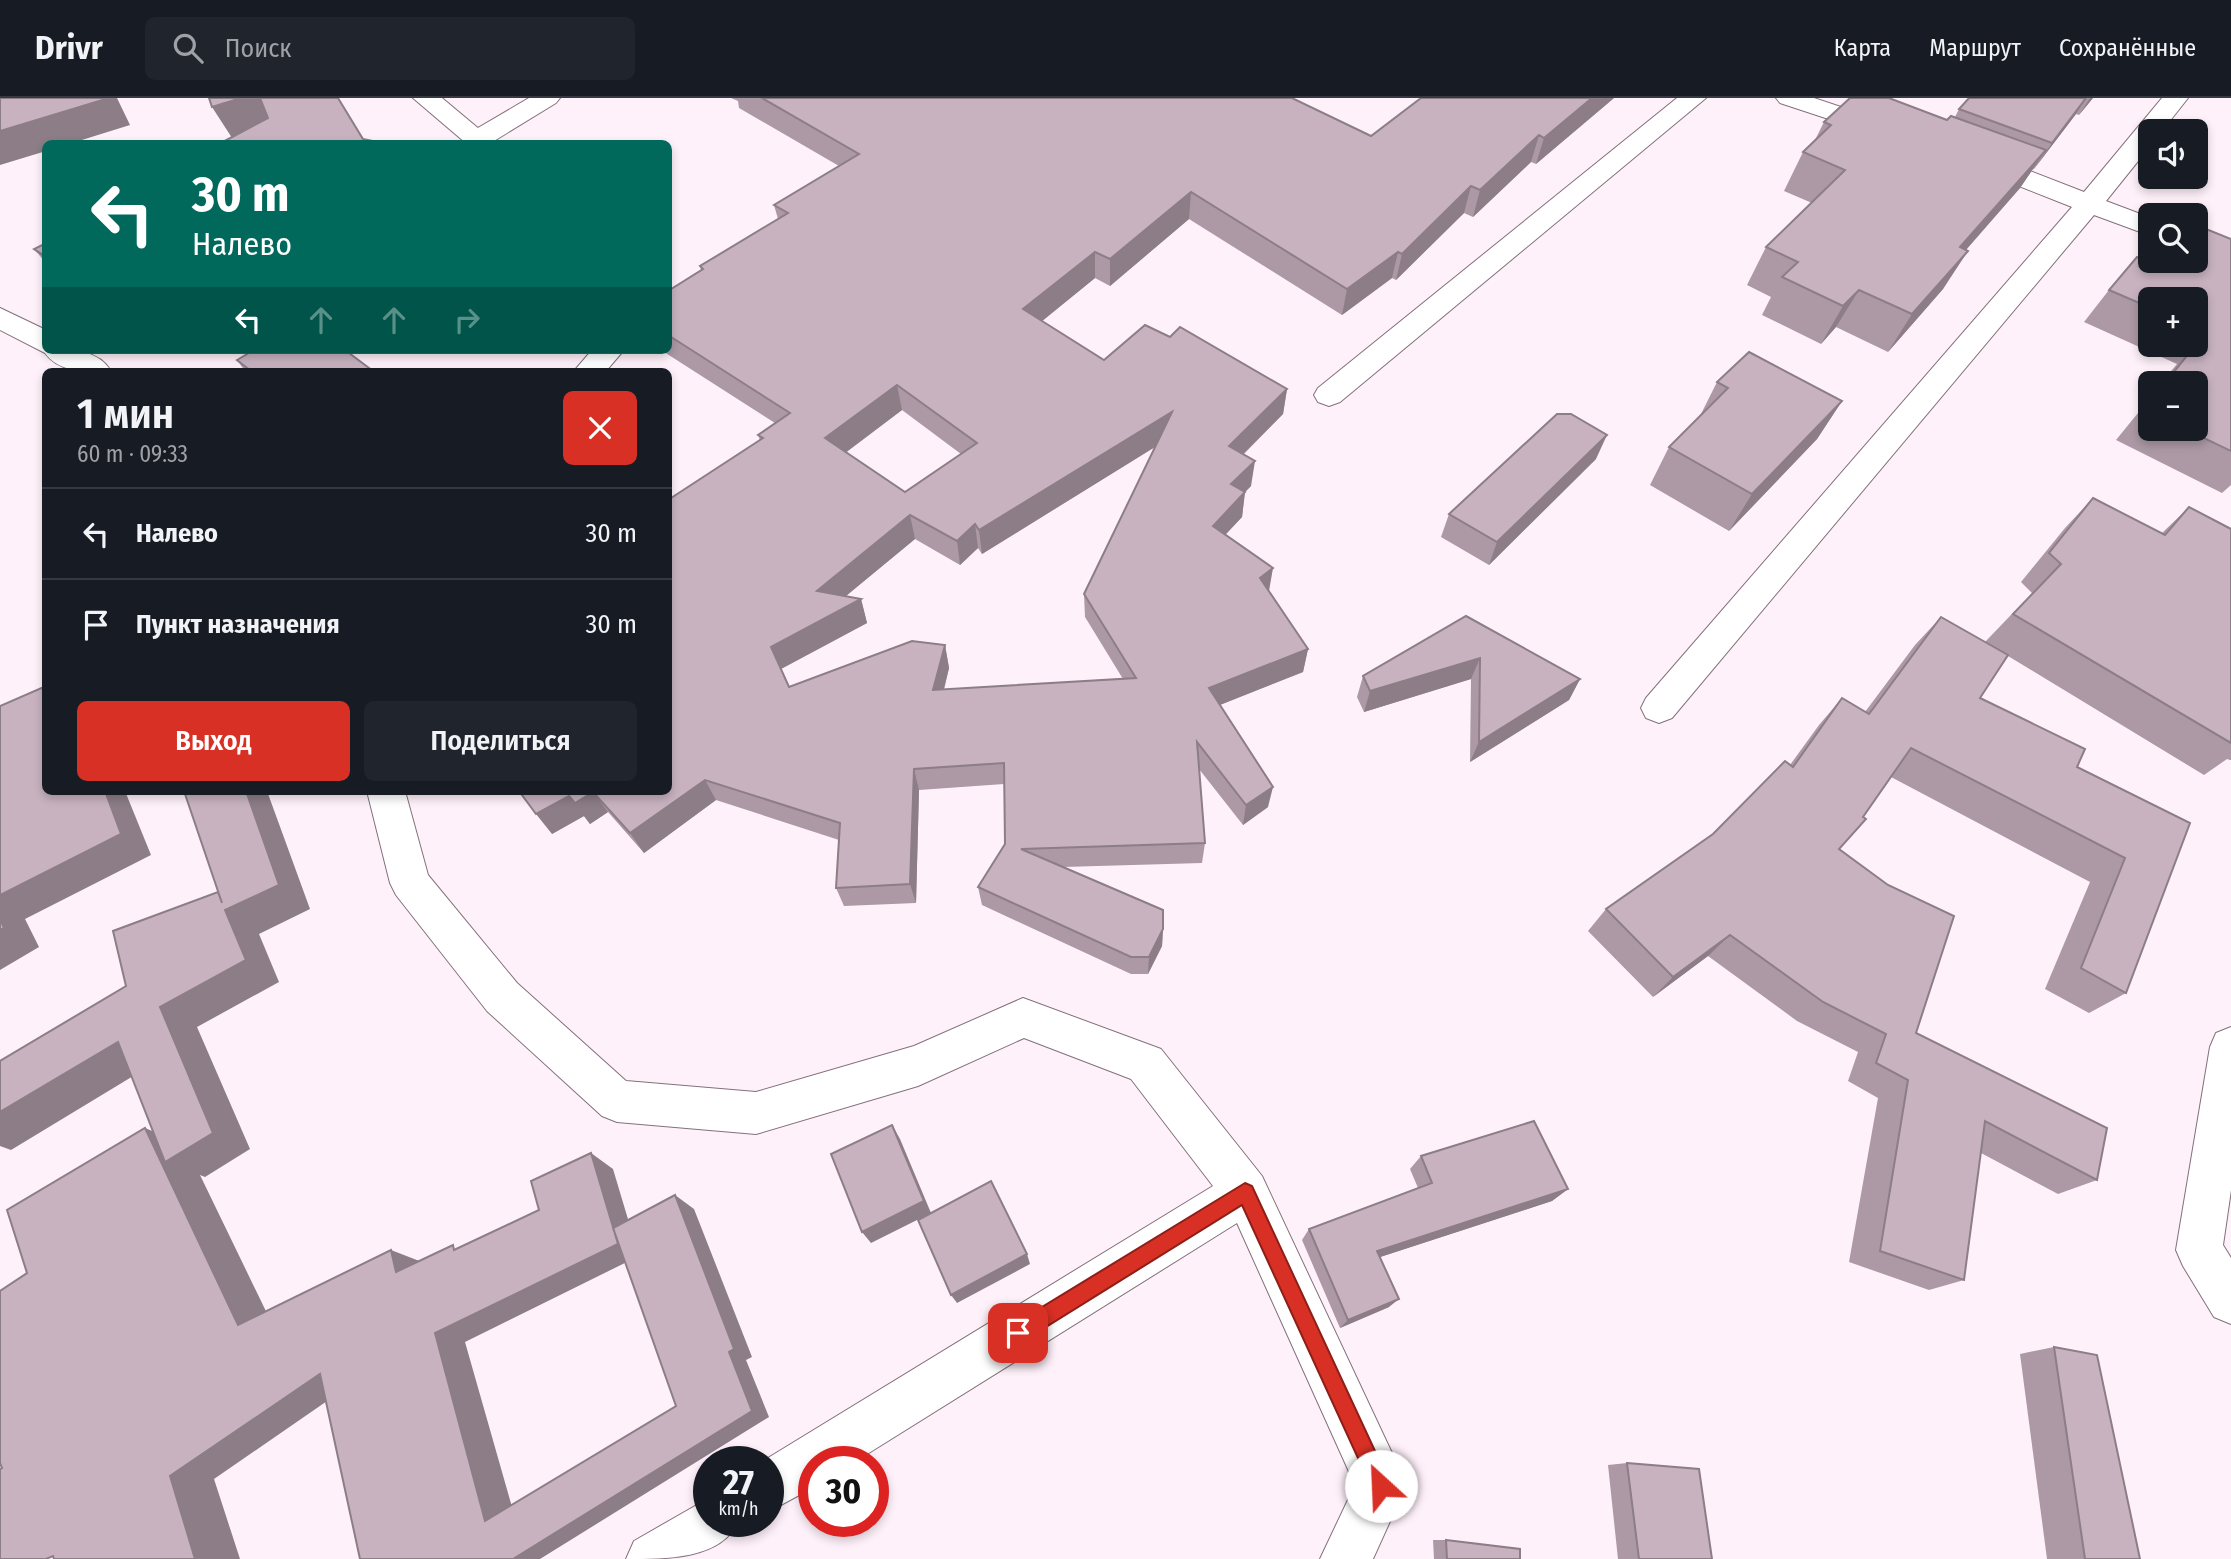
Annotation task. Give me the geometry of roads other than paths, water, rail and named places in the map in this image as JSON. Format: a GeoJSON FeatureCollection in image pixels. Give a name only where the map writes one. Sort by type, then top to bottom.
{"type":"FeatureCollection","features":[{"type":"Feature","properties":{"kind":"street"},"geometry":{"type":"LineString","coordinates":[[426,98],[481,140]]}},
{"type":"Feature","properties":{"kind":"street"},"geometry":{"type":"LineString","coordinates":[[484,140],[547,98]]}},
{"type":"Feature","properties":{"kind":"street"},"geometry":{"type":"LineString","coordinates":[[1329,395],[1693,98]]}},
{"type":"Feature","properties":{"kind":"street"},"geometry":{"type":"LineString","coordinates":[[1789,98],[1906,136]]}},
{"type":"Feature","properties":{"kind":"street"},"geometry":{"type":"LineString","coordinates":[[1659,708],[2088,205],[2175,98]]}},
{"type":"Feature","properties":{"kind":"street"},"geometry":{"type":"LineString","coordinates":[[1958,153],[2138,223]]}},
{"type":"Feature","properties":{"kind":"street"},"geometry":{"type":"LineString","coordinates":[[0,318],[42,341]]}},
{"type":"Feature","properties":{"kind":"street"},"geometry":{"type":"LineString","coordinates":[[65,354],[91,368]]}},
{"type":"Feature","properties":{"kind":"street"},"geometry":{"type":"LineString","coordinates":[[592,368],[605,354]]}},
{"type":"Feature","properties":{"kind":"street"},"geometry":{"type":"LineString","coordinates":[[387,795],[410,883],[502,996],[617,1101],[756,1112],[918,1065],[1023,1017],[1146,1064],[1245,1192],[1381,1486],[1346,1559]]}},
{"type":"Feature","properties":{"kind":"street"},"geometry":{"type":"LineString","coordinates":[[2231,1047],[2199,1250],[2231,1300]]}},
{"type":"Feature","properties":{"kind":"street"},"geometry":{"type":"LineString","coordinates":[[784,1477],[1245,1192]]}},
{"type":"Feature","properties":{"kind":"street"},"geometry":{"type":"LineString","coordinates":[[652,1559],[693,1534]]}}]}
